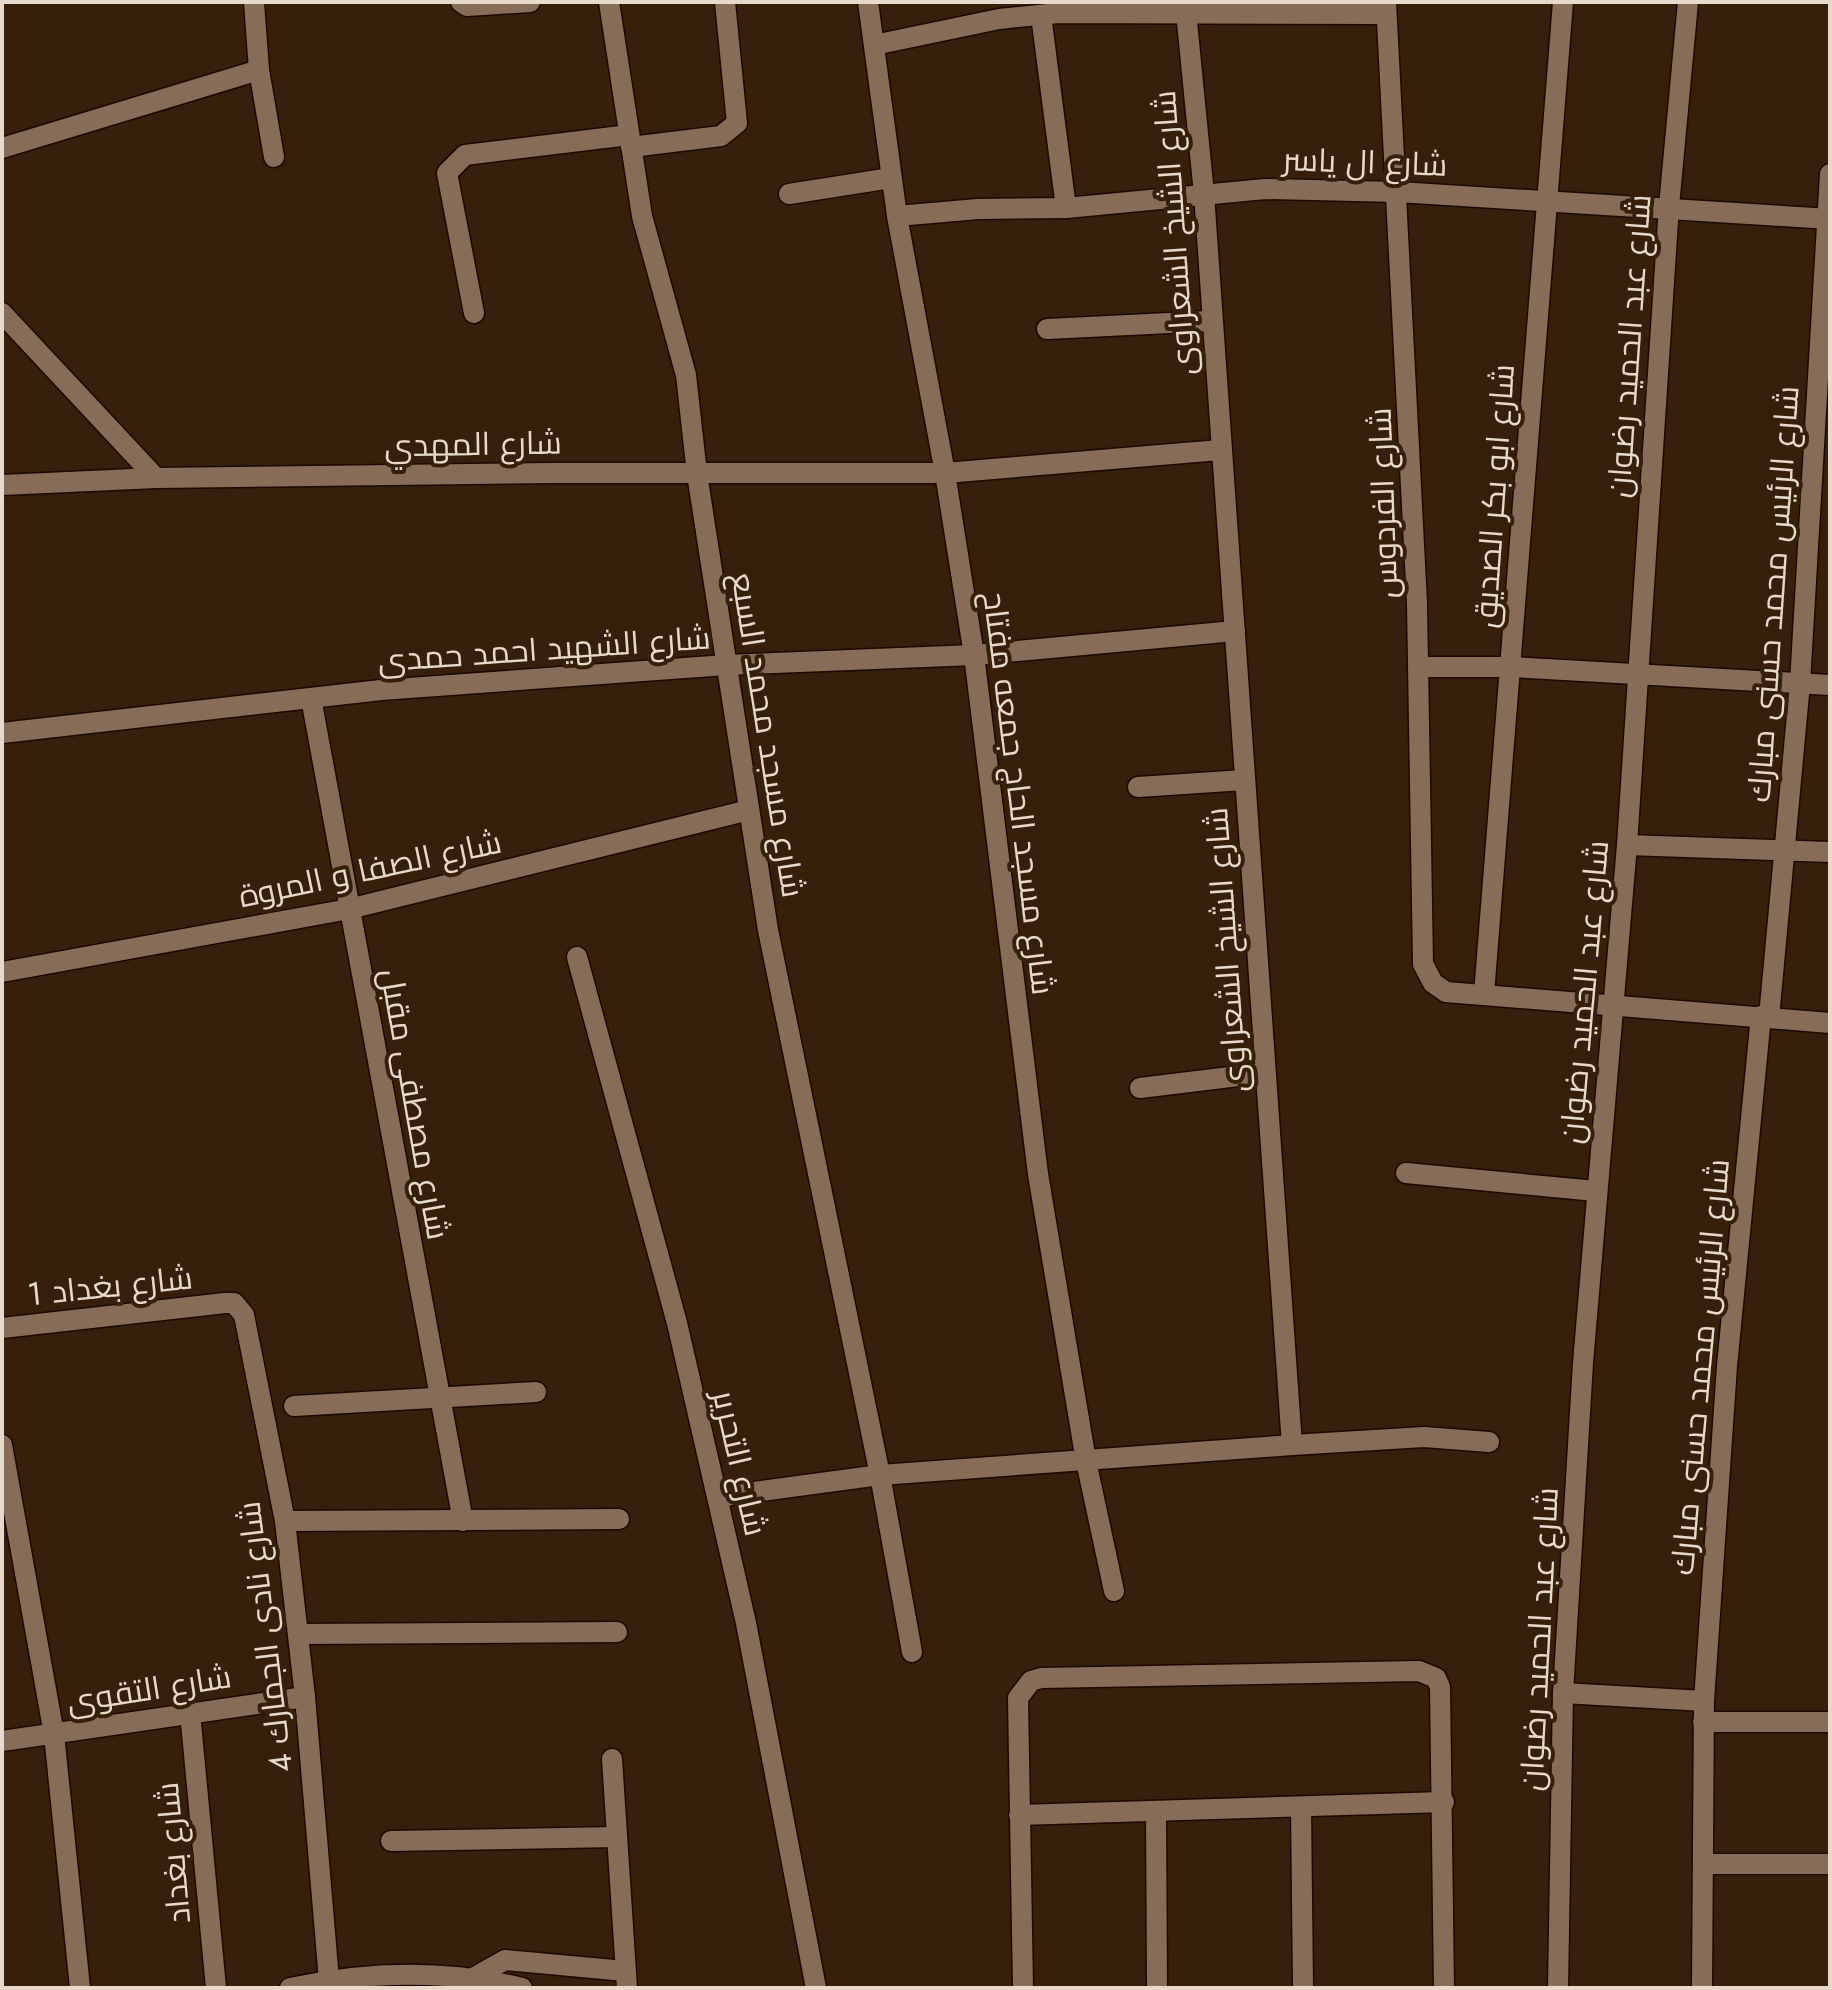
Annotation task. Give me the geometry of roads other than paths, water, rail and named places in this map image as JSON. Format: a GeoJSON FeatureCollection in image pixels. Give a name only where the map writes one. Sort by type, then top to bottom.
{"type":"FeatureCollection","features":[{"type":"Feature","properties":{"kind":"street"},"geometry":{"type":"LineString","coordinates":[[254,2],[259,70],[274,157]]}},
{"type":"Feature","properties":{"kind":"street"},"geometry":{"type":"LineString","coordinates":[[461,3],[530,2]]}},
{"type":"Feature","properties":{"kind":"street","name":"شارع مسجد محمد السبع"},"geometry":{"type":"LineString","coordinates":[[609,2],[642,216],[686,375],[697,474],[768,930],[880,1475],[912,1652]]}},
{"type":"Feature","properties":{"kind":"street"},"geometry":{"type":"LineString","coordinates":[[474,313],[447,173],[455,163],[465,155],[721,136],[737,123],[725,2]]}},
{"type":"Feature","properties":{"kind":"street","name":"شارع مسجد الحاج جمعه مفتاح"},"geometry":{"type":"LineString","coordinates":[[868,2],[897,216],[945,473],[974,655],[1018,1030],[1086,1461],[1114,1591]]}},
{"type":"Feature","properties":{"kind":"street","name":"شارع ابو بكر الصديق"},"geometry":{"type":"LineString","coordinates":[[1484,994],[1563,2]]}},
{"type":"Feature","properties":{"kind":"street","name":"شارع عبد الحميد رضوان"},"geometry":{"type":"LineString","coordinates":[[1558,1988],[1563,1693],[1596,1191],[1627,845],[1669,206],[1688,2]]}},
{"type":"Feature","properties":{"kind":"street"},"geometry":{"type":"LineString","coordinates":[[874,45],[999,19],[1115,7],[1186,12],[1386,8]]}},
{"type":"Feature","properties":{"kind":"street","name":"شارع الفردوس"},"geometry":{"type":"LineString","coordinates":[[1386,8],[1398,192],[1418,667],[1423,964],[1433,983],[1446,992],[1484,994]]}},
{"type":"Feature","properties":{"kind":"street","name":"شارع الشيخ الشعراوى"},"geometry":{"type":"LineString","coordinates":[[1186,12],[1204,194],[1210,321],[1292,1445]]}},
{"type":"Feature","properties":{"kind":"street"},"geometry":{"type":"LineString","coordinates":[[1041,15],[1066,208]]}},
{"type":"Feature","properties":{"kind":"street"},"geometry":{"type":"LineString","coordinates":[[2,148],[259,70]]}},
{"type":"Feature","properties":{"kind":"street","name":"شارع الرئيس محمد حسنى مبارك"},"geometry":{"type":"LineString","coordinates":[[1702,1988],[1703,1712],[1727,1366],[1785,849],[1800,683],[1830,174]]}},
{"type":"Feature","properties":{"kind":"street"},"geometry":{"type":"LineString","coordinates":[[789,194],[891,178]]}},
{"type":"Feature","properties":{"kind":"street","name":"شارع ال ياسر"},"geometry":{"type":"LineString","coordinates":[[897,216],[978,209],[1066,208],[1265,189],[1398,192],[1669,206],[1828,219]]}},
{"type":"Feature","properties":{"kind":"street"},"geometry":{"type":"LineString","coordinates":[[2,313],[156,478]]}},
{"type":"Feature","properties":{"kind":"street"},"geometry":{"type":"LineString","coordinates":[[1047,329],[1210,321]]}},
{"type":"Feature","properties":{"kind":"street"},"geometry":{"type":"LineString","coordinates":[[945,473],[1220,450]]}},
{"type":"Feature","properties":{"kind":"street","name":"شارع المهدي"},"geometry":{"type":"LineString","coordinates":[[2,485],[156,478],[945,473]]}},
{"type":"Feature","properties":{"kind":"street","name":"شارع الشهيد احمد حمدى"},"geometry":{"type":"LineString","coordinates":[[2,733],[444,685],[726,665],[974,655],[1235,631]]}},
{"type":"Feature","properties":{"kind":"street"},"geometry":{"type":"LineString","coordinates":[[1418,667],[1511,667],[1830,685]]}},
{"type":"Feature","properties":{"kind":"street","name":"شارع مصطفى مقبل"},"geometry":{"type":"LineString","coordinates":[[311,698],[463,1521]]}},
{"type":"Feature","properties":{"kind":"street"},"geometry":{"type":"LineString","coordinates":[[1138,787],[1244,780]]}},
{"type":"Feature","properties":{"kind":"street","name":"شارع الصفا و المروة"},"geometry":{"type":"LineString","coordinates":[[2,972],[349,909],[749,810]]}},
{"type":"Feature","properties":{"kind":"street"},"geometry":{"type":"LineString","coordinates":[[1627,845],[1830,852]]}},
{"type":"Feature","properties":{"kind":"street","name":"شارع التحرير"},"geometry":{"type":"LineString","coordinates":[[577,957],[677,1323],[746,1623],[816,1988]]}},
{"type":"Feature","properties":{"kind":"street"},"geometry":{"type":"LineString","coordinates":[[1484,994],[1830,1023]]}},
{"type":"Feature","properties":{"kind":"street"},"geometry":{"type":"LineString","coordinates":[[1140,1088],[1263,1073]]}},
{"type":"Feature","properties":{"kind":"street"},"geometry":{"type":"LineString","coordinates":[[1406,1173],[1596,1191]]}},
{"type":"Feature","properties":{"kind":"street","name":"شارع بغداد 1"},"geometry":{"type":"LineString","coordinates":[[2,1328],[225,1303]]}},
{"type":"Feature","properties":{"kind":"street","name":"شارع نادى الجمارك 4"},"geometry":{"type":"LineString","coordinates":[[225,1303],[234,1303],[244,1315],[285,1521],[305,1697],[329,1980]]}},
{"type":"Feature","properties":{"kind":"street"},"geometry":{"type":"LineString","coordinates":[[294,1406],[536,1392]]}},
{"type":"Feature","properties":{"kind":"street"},"geometry":{"type":"LineString","coordinates":[[717,1497],[880,1475],[1292,1445],[1424,1437],[1489,1442]]}},
{"type":"Feature","properties":{"kind":"street"},"geometry":{"type":"LineString","coordinates":[[2,1445],[54,1734],[80,1988]]}},
{"type":"Feature","properties":{"kind":"street"},"geometry":{"type":"LineString","coordinates":[[285,1521],[619,1519]]}},
{"type":"Feature","properties":{"kind":"street"},"geometry":{"type":"LineString","coordinates":[[298,1634],[617,1632]]}},
{"type":"Feature","properties":{"kind":"street"},"geometry":{"type":"LineString","coordinates":[[1023,1988],[1018,1698],[1031,1681],[1041,1678],[1429,1672],[1440,1687],[1444,1802],[1444,1988]]}},
{"type":"Feature","properties":{"kind":"street"},"geometry":{"type":"LineString","coordinates":[[1563,1693],[1703,1712],[1830,1722]]}},
{"type":"Feature","properties":{"kind":"street","name":"شارع التقوى"},"geometry":{"type":"LineString","coordinates":[[2,1741],[305,1697]]}},
{"type":"Feature","properties":{"kind":"street","name":"شارع بغداد"},"geometry":{"type":"LineString","coordinates":[[190,1712],[216,1988]]}},
{"type":"Feature","properties":{"kind":"street"},"geometry":{"type":"LineString","coordinates":[[475,1977],[491,1965],[514,1960],[626,1980],[612,1759]]}},
{"type":"Feature","properties":{"kind":"street"},"geometry":{"type":"LineString","coordinates":[[1019,1815],[1444,1802]]}},
{"type":"Feature","properties":{"kind":"street"},"geometry":{"type":"LineString","coordinates":[[1301,1807],[1303,1988]]}},
{"type":"Feature","properties":{"kind":"street"},"geometry":{"type":"LineString","coordinates":[[1156,1811],[1157,1988]]}},
{"type":"Feature","properties":{"kind":"street"},"geometry":{"type":"LineString","coordinates":[[391,1841],[617,1837]]}},
{"type":"Feature","properties":{"kind":"street"},"geometry":{"type":"LineString","coordinates":[[1703,1864],[1830,1864]]}},
{"type":"Feature","properties":{"kind":"street"},"geometry":{"type":"LineString","coordinates":[[290,1988],[329,1980],[475,1977],[522,1988]]}}]}
